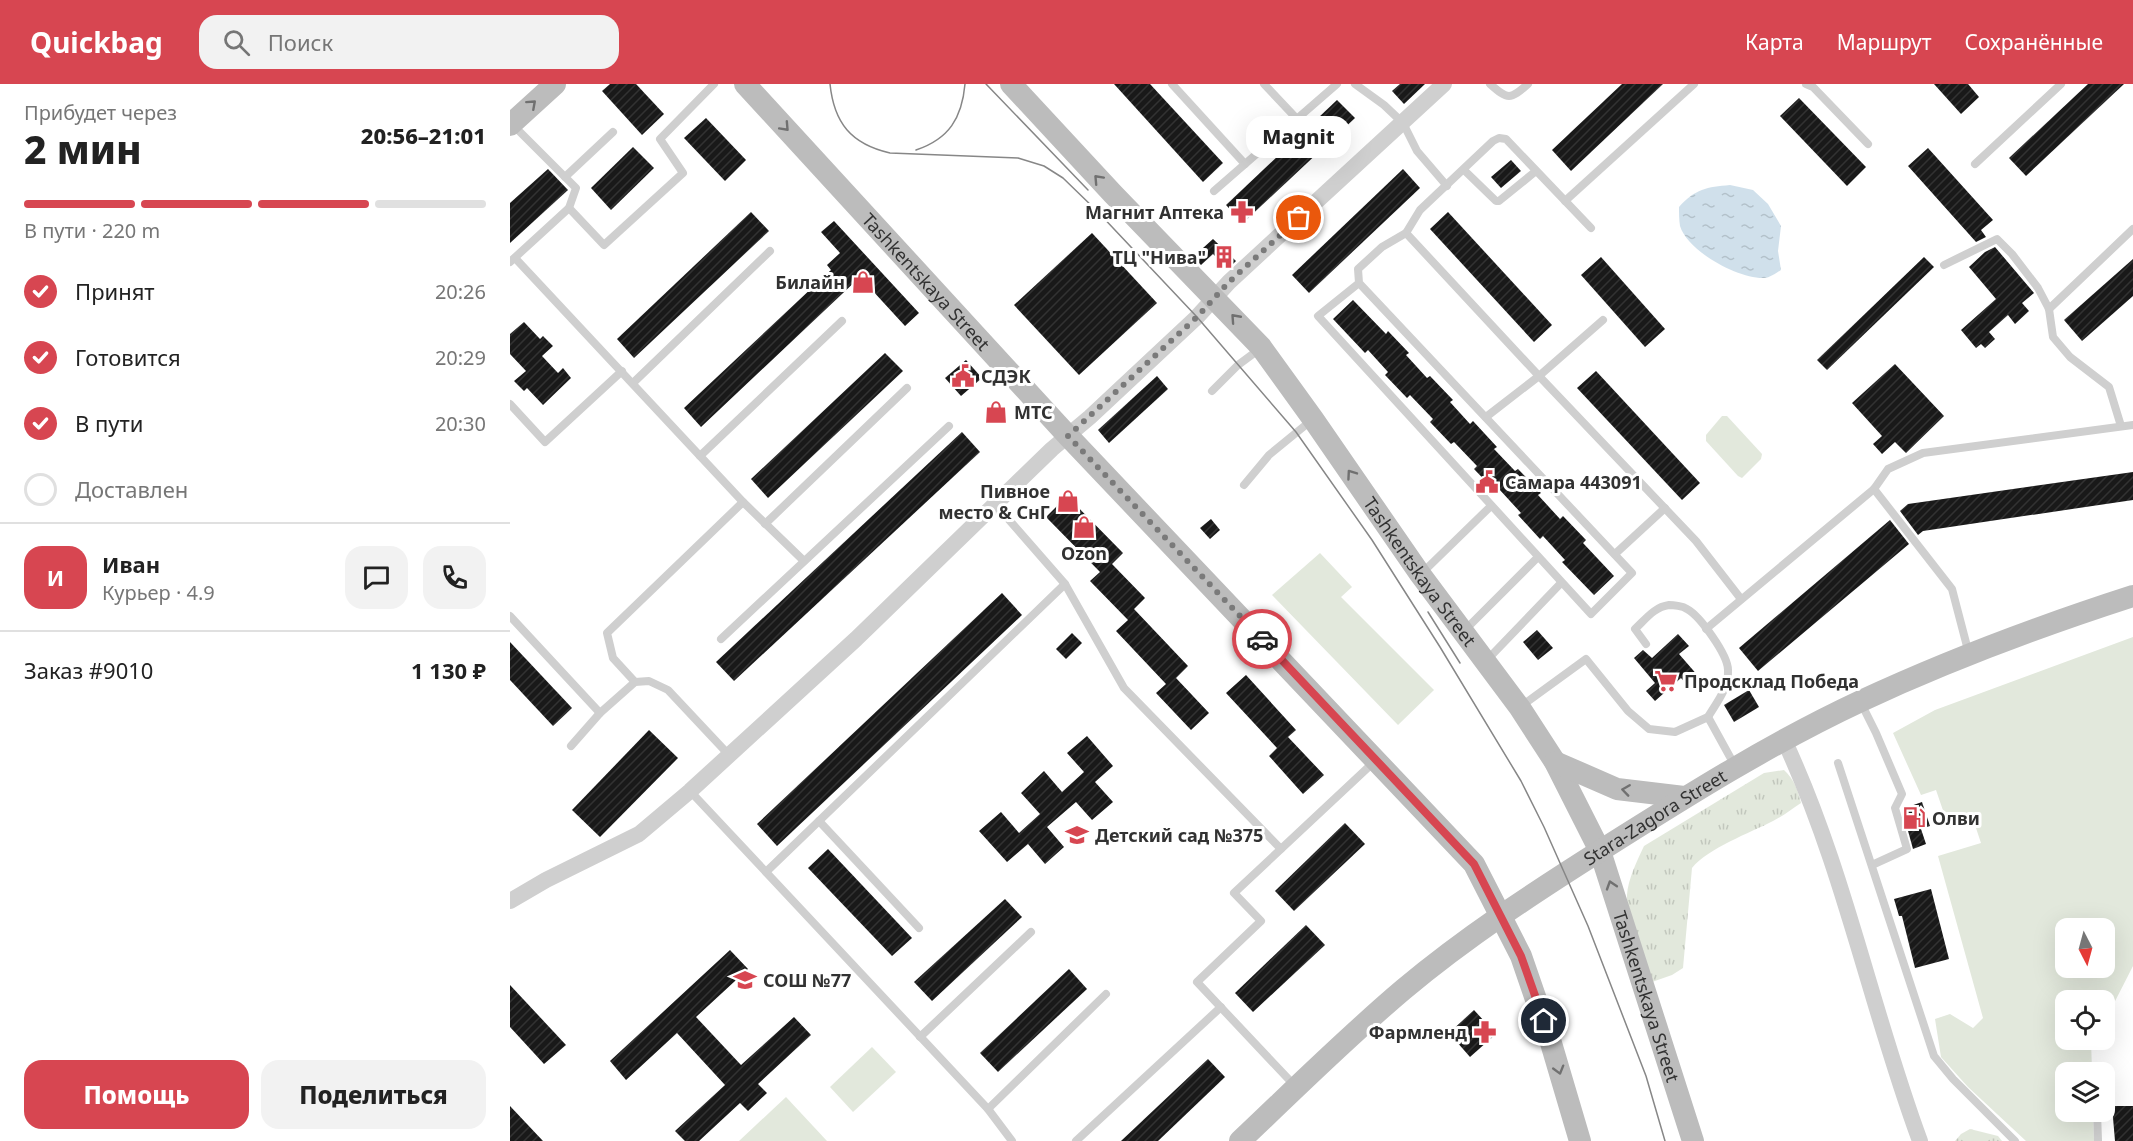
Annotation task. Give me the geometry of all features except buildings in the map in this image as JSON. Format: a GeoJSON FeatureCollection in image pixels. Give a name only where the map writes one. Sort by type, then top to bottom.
{"type":"FeatureCollection","features":[{"type":"Feature","properties":{"kind":"main road"},"geometry":{"type":"LineString","coordinates":[[511,122],[555,84]]}},
{"type":"Feature","properties":{"kind":"main road","name":"Tashkentskaya Street"},"geometry":{"type":"LineString","coordinates":[[745,84],[1068,436],[1474,864],[1521,956],[1551,1043],[1580,1141]]}},
{"type":"Feature","properties":{"kind":"main road","name":"Tashkentskaya Street"},"geometry":{"type":"LineString","coordinates":[[1011,84],[1113,194],[1261,347],[1420,574],[1520,708],[1556,762],[1600,851],[1694,1141]]}},
{"type":"Feature","properties":{"kind":"main road","name":"Stara-Zagora Street"},"geometry":{"type":"LineString","coordinates":[[1240,1141],[1404,989],[1500,918],[1684,797],[1784,740],[1860,701],[1969,654],[2133,596]]}},
{"type":"Feature","properties":{"kind":"main road"},"geometry":{"type":"LineString","coordinates":[[1556,762],[1617,789],[1684,797]]}},
{"type":"Feature","properties":{"kind":"street"},"geometry":{"type":"LineString","coordinates":[[510,901],[546,880],[639,834],[690,791],[856,639],[1052,449],[1197,317],[1214,297],[1444,84]]}},
{"type":"Feature","properties":{"kind":"street"},"geometry":{"type":"LineString","coordinates":[[1784,740],[1809,796],[1898,1082],[1920,1141]]}},
{"type":"Feature","properties":{"kind":"lane"},"geometry":{"type":"LineString","coordinates":[[569,208],[604,245],[683,173],[660,139],[714,84]]}},
{"type":"Feature","properties":{"kind":"lane"},"geometry":{"type":"LineString","coordinates":[[1172,84],[1245,164]]}},
{"type":"Feature","properties":{"kind":"lane"},"geometry":{"type":"LineString","coordinates":[[1264,84],[1297,118]]}},
{"type":"Feature","properties":{"kind":"lane"},"geometry":{"type":"LineString","coordinates":[[1214,191],[1337,84]]}},
{"type":"Feature","properties":{"kind":"lane"},"geometry":{"type":"LineString","coordinates":[[1356,84],[1403,123],[1417,151],[1447,186]]}},
{"type":"Feature","properties":{"kind":"lane"},"geometry":{"type":"LineString","coordinates":[[1490,84],[1501,94],[1510,97],[1515,96],[1527,84]]}},
{"type":"Feature","properties":{"kind":"lane"},"geometry":{"type":"LineString","coordinates":[[1565,201],[1694,84]]}},
{"type":"Feature","properties":{"kind":"lane"},"geometry":{"type":"LineString","coordinates":[[1806,84],[1813,87],[1868,144]]}},
{"type":"Feature","properties":{"kind":"lane"},"geometry":{"type":"LineString","coordinates":[[1975,164],[2061,84]]}},
{"type":"Feature","properties":{"kind":"lane"},"geometry":{"type":"LineString","coordinates":[[511,122],[576,188],[569,208],[512,260],[622,371],[743,502],[804,561]]}},
{"type":"Feature","properties":{"kind":"lane"},"geometry":{"type":"LineString","coordinates":[[565,177],[613,132]]}},
{"type":"Feature","properties":{"kind":"lane"},"geometry":{"type":"LineString","coordinates":[[1359,283],[1318,316],[1591,614],[1632,573],[1359,283],[1358,269],[1382,247],[1406,233],[1420,210],[1493,141],[1499,138],[1506,139],[1591,228]]}},
{"type":"Feature","properties":{"kind":"lane"},"geometry":{"type":"LineString","coordinates":[[1464,170],[1496,201],[1536,171]]}},
{"type":"Feature","properties":{"kind":"lane"},"geometry":{"type":"LineString","coordinates":[[2049,309],[2133,229]]}},
{"type":"Feature","properties":{"kind":"lane"},"geometry":{"type":"LineString","coordinates":[[1406,233],[1696,541],[1741,599]]}},
{"type":"Feature","properties":{"kind":"lane"},"geometry":{"type":"LineString","coordinates":[[1944,265],[1996,239],[2012,254],[2038,288],[2049,309],[2052,337],[2070,357],[2109,387],[2121,426]]}},
{"type":"Feature","properties":{"kind":"lane"},"geometry":{"type":"LineString","coordinates":[[633,383],[770,251]]}},
{"type":"Feature","properties":{"kind":"lane"},"geometry":{"type":"LineString","coordinates":[[1486,417],[1539,376],[1603,320]]}},
{"type":"Feature","properties":{"kind":"lane"},"geometry":{"type":"LineString","coordinates":[[700,456],[842,321]]}},
{"type":"Feature","properties":{"kind":"lane"},"geometry":{"type":"LineString","coordinates":[[1212,391],[1238,365],[1261,347]]}},
{"type":"Feature","properties":{"kind":"lane"},"geometry":{"type":"LineString","coordinates":[[510,404],[545,442],[622,371]]}},
{"type":"Feature","properties":{"kind":"lane"},"geometry":{"type":"LineString","coordinates":[[765,524],[907,388]]}},
{"type":"Feature","properties":{"kind":"lane"},"geometry":{"type":"LineString","coordinates":[[1244,485],[1269,455],[1313,419]]}},
{"type":"Feature","properties":{"kind":"lane"},"geometry":{"type":"LineString","coordinates":[[1706,628],[1874,489],[1888,469],[1923,453],[2133,425]]}},
{"type":"Feature","properties":{"kind":"lane"},"geometry":{"type":"LineString","coordinates":[[721,639],[949,426]]}},
{"type":"Feature","properties":{"kind":"lane"},"geometry":{"type":"LineString","coordinates":[[1874,489],[1952,589],[1969,654]]}},
{"type":"Feature","properties":{"kind":"lane"},"geometry":{"type":"LineString","coordinates":[[635,682],[613,658],[607,633],[743,502]]}},
{"type":"Feature","properties":{"kind":"lane"},"geometry":{"type":"LineString","coordinates":[[996,505],[1065,585],[1124,688],[1281,849]]}},
{"type":"Feature","properties":{"kind":"lane"},"geometry":{"type":"LineString","coordinates":[[1420,574],[1491,506]]}},
{"type":"Feature","properties":{"kind":"lane"},"geometry":{"type":"LineString","coordinates":[[1616,554],[1665,508]]}},
{"type":"Feature","properties":{"kind":"lane"},"geometry":{"type":"LineString","coordinates":[[1463,632],[1538,557]]}},
{"type":"Feature","properties":{"kind":"lane"},"geometry":{"type":"LineString","coordinates":[[1485,662],[1561,583]]}},
{"type":"Feature","properties":{"kind":"lane"},"geometry":{"type":"LineString","coordinates":[[766,872],[1065,585]]}},
{"type":"Feature","properties":{"kind":"lane"},"geometry":{"type":"LineString","coordinates":[[1520,708],[1586,659],[1628,711],[1649,729],[1675,732],[1708,717],[1726,687],[1728,668],[1721,650],[1706,628],[1687,608],[1670,605],[1657,608],[1635,629],[1646,644]]}},
{"type":"Feature","properties":{"kind":"lane"},"geometry":{"type":"LineString","coordinates":[[510,616],[600,713]]}},
{"type":"Feature","properties":{"kind":"lane"},"geometry":{"type":"LineString","coordinates":[[571,746],[600,713],[635,682],[649,681],[668,690],[729,755]]}},
{"type":"Feature","properties":{"kind":"lane"},"geometry":{"type":"LineString","coordinates":[[1860,701],[1902,794],[1894,808],[1907,849],[1872,865]]}},
{"type":"Feature","properties":{"kind":"lane"},"geometry":{"type":"LineString","coordinates":[[1708,717],[1736,767]]}},
{"type":"Feature","properties":{"kind":"lane"},"geometry":{"type":"LineString","coordinates":[[1296,1088],[1197,982],[1261,921],[1234,893],[1376,760]]}},
{"type":"Feature","properties":{"kind":"lane"},"geometry":{"type":"LineString","coordinates":[[1838,763],[1934,1056],[1953,1079],[2015,1141]]}},
{"type":"Feature","properties":{"kind":"lane"},"geometry":{"type":"LineString","coordinates":[[690,791],[988,1109],[1012,1141]]}},
{"type":"Feature","properties":{"kind":"lane"},"geometry":{"type":"LineString","coordinates":[[819,822],[919,928]]}},
{"type":"Feature","properties":{"kind":"lane"},"geometry":{"type":"LineString","coordinates":[[921,1037],[1031,932]]}},
{"type":"Feature","properties":{"kind":"lane"},"geometry":{"type":"LineString","coordinates":[[988,1109],[1106,994]]}},
{"type":"Feature","properties":{"kind":"lane"},"geometry":{"type":"LineString","coordinates":[[1076,1141],[1221,1007]]}},
{"type":"Feature","properties":{"kind":"lane"},"geometry":{"type":"LineString","coordinates":[[2097,1122],[2098,1141]]}},
{"type":"Feature","properties":{"kind":"green space"},"geometry":{"type":"Polygon","coordinates":[[[1722,416],[1727,416],[1762,454],[1761,459],[1742,478],[1706,441],[1706,435],[1722,416]]]}},
{"type":"Feature","properties":{"kind":"green space"},"geometry":{"type":"Polygon","coordinates":[[[1320,553],[1352,587],[1341,597],[1434,690],[1398,725],[1272,595],[1320,553]]]}},
{"type":"Feature","properties":{"kind":"green space"},"geometry":{"type":"Polygon","coordinates":[[[2133,637],[2133,966],[2115,1001],[2115,990],[2055,990],[2055,1050],[2091,1050],[2092,1062],[2055,1062],[2055,1122],[2093,1122],[2094,1141],[2026,1141],[1968,1087],[1941,1057],[1935,1019],[1950,1014],[1973,1028],[1983,1018],[1938,856],[1981,843],[1973,819],[1949,828],[1936,790],[1921,795],[1893,733],[1935,710],[2133,637]]]}},
{"type":"Feature","properties":{"kind":"green space"},"geometry":{"type":"Polygon","coordinates":[[[1784,770],[1795,785],[1801,803],[1777,819],[1708,854],[1692,868],[1683,968],[1672,975],[1652,982],[1635,940],[1627,906],[1629,883],[1644,846],[1764,773],[1784,770]]]}},
{"type":"Feature","properties":{"kind":"green space"},"geometry":{"type":"Polygon","coordinates":[[[872,1047],[896,1072],[853,1112],[830,1087],[872,1047]]]}},
{"type":"Feature","properties":{"kind":"green space"},"geometry":{"type":"Polygon","coordinates":[[[786,1097],[827,1141],[739,1141],[786,1097]]]}},
{"type":"Feature","properties":{"kind":"green space"},"geometry":{"type":"Polygon","coordinates":[[[1970,1129],[1998,1136],[2002,1141],[1955,1141],[1970,1129]]]}},
{"type":"Feature","properties":{"kind":"water"},"geometry":{"type":"Polygon","coordinates":[[[1730,185],[1753,190],[1768,204],[1781,226],[1778,251],[1781,270],[1771,276],[1764,278],[1741,274],[1716,262],[1693,245],[1680,226],[1679,207],[1690,196],[1708,188],[1730,185]]]}},
{"type":"Feature","properties":{"kind":"tram line"},"geometry":{"type":"LineString","coordinates":[[830,84],[840,121],[855,137],[876,149],[890,153],[1018,158],[1044,166],[1063,178],[1197,317],[1296,432],[1372,540],[1521,781],[1588,926],[1646,1076],[1665,1141]]}},
{"type":"Feature","properties":{"kind":"tram line"},"geometry":{"type":"LineString","coordinates":[[916,150],[937,140],[952,126],[961,107],[965,84]]}},
{"type":"Feature","properties":{"kind":"tram line"},"geometry":{"type":"LineString","coordinates":[[986,84],[1088,190]]}},
{"type":"Feature","properties":{"kind":"tram line"},"geometry":{"type":"LineString","coordinates":[[1428,612],[1460,663]]}},
{"type":"Feature","properties":{"kind":"way so far"},"geometry":{"type":"LineString","coordinates":[[1262,639],[1068,436],[1197,317],[1229,282],[1299,218]]}},
{"type":"Feature","properties":{"kind":"place","name":"Магнит Аптека"},"geometry":{"type":"Point","coordinates":[1242,212]}},
{"type":"Feature","properties":{"kind":"place","name":"Magnit"},"geometry":{"type":"Point","coordinates":[1299,218]}},
{"type":"Feature","properties":{"kind":"place","name":"ТЦ \"Нива\""},"geometry":{"type":"Point","coordinates":[1224,257]}},
{"type":"Feature","properties":{"kind":"place","name":"Билайн"},"geometry":{"type":"Point","coordinates":[863,282]}},
{"type":"Feature","properties":{"kind":"place","name":"СДЭК"},"geometry":{"type":"Point","coordinates":[963,376]}},
{"type":"Feature","properties":{"kind":"place","name":"МТС"},"geometry":{"type":"Point","coordinates":[996,412]}},
{"type":"Feature","properties":{"kind":"place","name":"Самара 443091"},"geometry":{"type":"Point","coordinates":[1487,482]}},
{"type":"Feature","properties":{"kind":"place","name":"Пивное место & СнГ"},"geometry":{"type":"Point","coordinates":[1068,501]}},
{"type":"Feature","properties":{"kind":"place","name":"Ozon"},"geometry":{"type":"Point","coordinates":[1084,527]}},
{"type":"Feature","properties":{"kind":"place","name":"Продсклад Победа"},"geometry":{"type":"Point","coordinates":[1666,681]}},
{"type":"Feature","properties":{"kind":"place","name":"Олви"},"geometry":{"type":"Point","coordinates":[1914,818]}},
{"type":"Feature","properties":{"kind":"place","name":"Детский сад №375"},"geometry":{"type":"Point","coordinates":[1077,835]}},
{"type":"Feature","properties":{"kind":"place","name":"СОШ №77"},"geometry":{"type":"Point","coordinates":[745,980]}},
{"type":"Feature","properties":{"kind":"place","name":"Фармленд"},"geometry":{"type":"Point","coordinates":[1485,1032]}},
{"type":"Feature","properties":{"kind":"route"},"geometry":{"type":"LineString","coordinates":[[1262,639],[1474,864],[1521,956],[1544,1021]]}}]}
